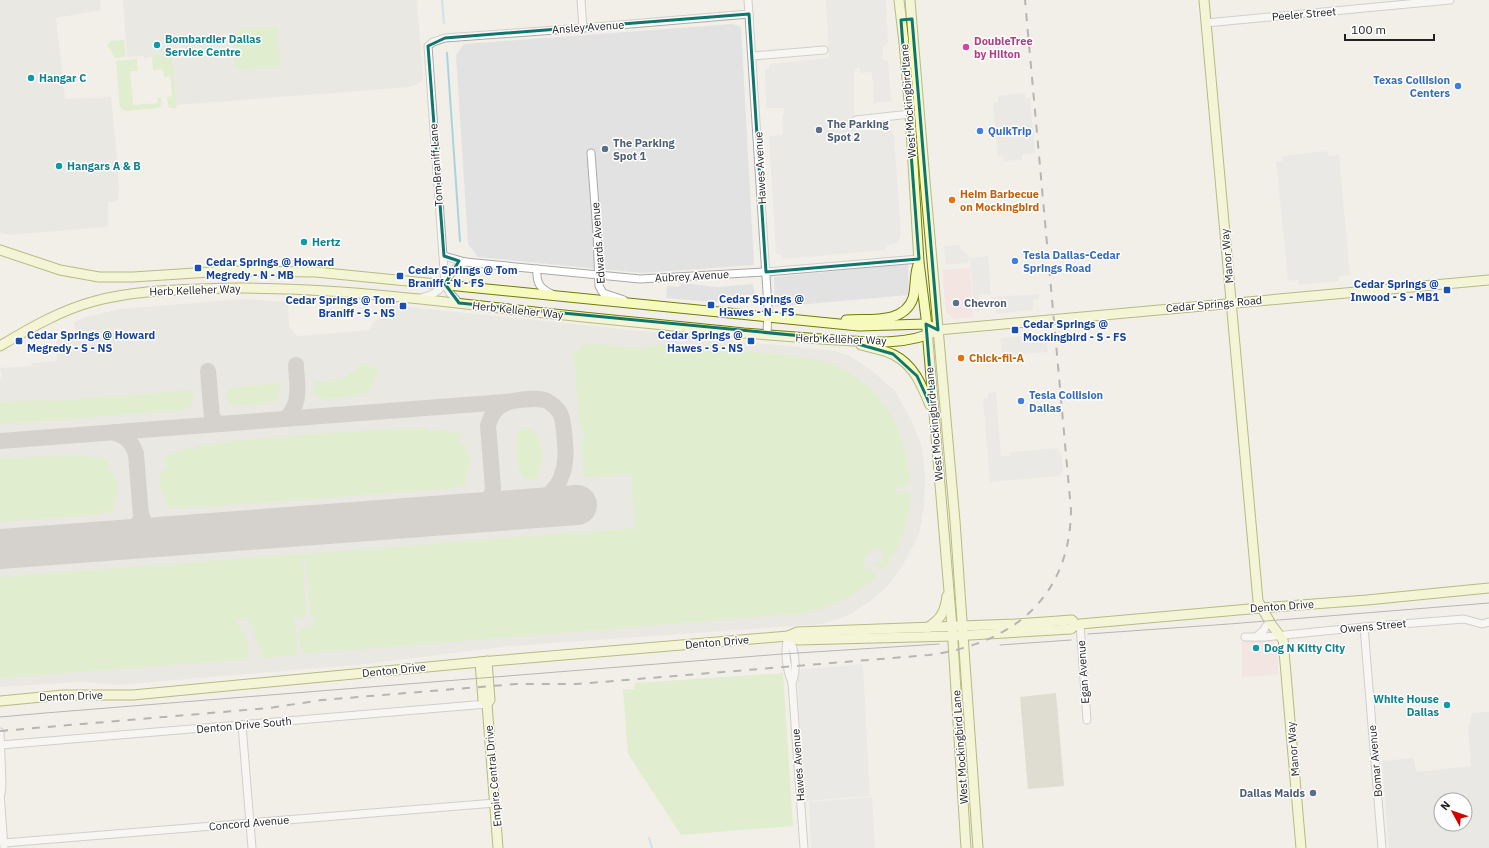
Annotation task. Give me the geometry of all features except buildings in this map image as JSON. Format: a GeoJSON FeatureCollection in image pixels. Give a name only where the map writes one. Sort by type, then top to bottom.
{"type":"FeatureCollection","features":[{"type":"Feature","properties":{"kind":"main road","name":"West Mockingbird Lane"},"geometry":{"type":"LineString","coordinates":[[899,0],[910,114],[919,260],[949,587],[966,848]]}},
{"type":"Feature","properties":{"kind":"main road","name":"West Mockingbird Lane"},"geometry":{"type":"LineString","coordinates":[[910,0],[964,630],[978,848]]}},
{"type":"Feature","properties":{"kind":"main road","name":"Manor Way"},"geometry":{"type":"LineString","coordinates":[[1204,0],[1258,601],[1284,651],[1301,848]]}},
{"type":"Feature","properties":{"kind":"main road"},"geometry":{"type":"LineString","coordinates":[[901,20],[912,19]]}},
{"type":"Feature","properties":{"kind":"main road"},"geometry":{"type":"LineString","coordinates":[[910,114],[919,113]]}},
{"type":"Feature","properties":{"kind":"main road"},"geometry":{"type":"LineString","coordinates":[[914,181],[925,181]]}},
{"type":"Feature","properties":{"kind":"main road","name":"Herb Kelleher Way"},"geometry":{"type":"LineString","coordinates":[[0,250],[60,270],[100,277],[133,277],[220,271],[291,271],[445,284],[564,298],[835,324],[878,326],[926,324],[938,330]]}},
{"type":"Feature","properties":{"kind":"main road"},"geometry":{"type":"LineString","coordinates":[[835,324],[842,321],[884,319],[894,317],[901,313],[909,305],[913,297],[915,272],[919,260]]}},
{"type":"Feature","properties":{"kind":"main road","name":"Cedar Springs Road"},"geometry":{"type":"LineString","coordinates":[[938,330],[1489,280]]}},
{"type":"Feature","properties":{"kind":"main road","name":"Herb Kelleher Way"},"geometry":{"type":"LineString","coordinates":[[0,346],[47,319],[64,311],[94,301],[121,295],[225,288],[291,289],[417,298],[766,335],[844,340],[884,342],[927,336],[938,330]]}},
{"type":"Feature","properties":{"kind":"main road"},"geometry":{"type":"LineString","coordinates":[[844,340],[893,354],[903,361],[917,376],[933,411]]}},
{"type":"Feature","properties":{"kind":"main road"},"geometry":{"type":"LineString","coordinates":[[943,521],[955,520]]}},
{"type":"Feature","properties":{"kind":"main road"},"geometry":{"type":"LineString","coordinates":[[927,628],[937,622],[941,617],[947,600],[949,587]]}},
{"type":"Feature","properties":{"kind":"main road","name":"Denton Drive"},"geometry":{"type":"LineString","coordinates":[[788,636],[798,640],[964,630],[1071,629],[1078,625],[1489,588]]}},
{"type":"Feature","properties":{"kind":"main road","name":"Manor Way"},"geometry":{"type":"LineString","coordinates":[[1261,608],[1260,613],[1266,626],[1277,636]]}},
{"type":"Feature","properties":{"kind":"main road","name":"Denton Drive"},"geometry":{"type":"LineString","coordinates":[[0,701],[63,695],[133,695],[483,661],[788,636],[797,632],[927,628],[952,631]]}},
{"type":"Feature","properties":{"kind":"main road","name":"Empire Central Drive"},"geometry":{"type":"LineString","coordinates":[[483,661],[490,700],[487,704],[498,848]]}},
{"type":"Feature","properties":{"kind":"main road"},"geometry":{"type":"LineString","coordinates":[[959,741],[971,740]]}},
{"type":"Feature","properties":{"kind":"street"},"geometry":{"type":"LineString","coordinates":[[581,0],[583,28]]}},
{"type":"Feature","properties":{"kind":"street","name":"Hawes Avenue"},"geometry":{"type":"LineString","coordinates":[[748,0],[753,56],[766,272],[768,318],[766,335]]}},
{"type":"Feature","properties":{"kind":"street","name":"Peeler Street"},"geometry":{"type":"LineString","coordinates":[[1206,23],[1377,3],[1450,0]]}},
{"type":"Feature","properties":{"kind":"street","name":"Ansley Avenue"},"geometry":{"type":"LineString","coordinates":[[428,46],[445,38],[749,14]]}},
{"type":"Feature","properties":{"kind":"street","name":"Tom Braniff Lane"},"geometry":{"type":"LineString","coordinates":[[428,46],[445,284]]}},
{"type":"Feature","properties":{"kind":"street"},"geometry":{"type":"LineString","coordinates":[[753,56],[824,50]]}},
{"type":"Feature","properties":{"kind":"street"},"geometry":{"type":"LineString","coordinates":[[856,120],[910,114]]}},
{"type":"Feature","properties":{"kind":"street","name":"Edwards Avenue"},"geometry":{"type":"LineString","coordinates":[[591,153],[600,275],[599,286],[604,293],[642,305]]}},
{"type":"Feature","properties":{"kind":"street","name":"Aubrey Avenue"},"geometry":{"type":"LineString","coordinates":[[444,256],[465,262],[640,279],[766,272],[919,260]]}},
{"type":"Feature","properties":{"kind":"street"},"geometry":{"type":"LineString","coordinates":[[417,298],[431,295],[439,290],[445,284],[453,269],[465,262]]}},
{"type":"Feature","properties":{"kind":"street"},"geometry":{"type":"LineString","coordinates":[[537,269],[536,276],[539,286],[545,291],[564,298]]}},
{"type":"Feature","properties":{"kind":"street"},"geometry":{"type":"LineString","coordinates":[[445,284],[459,303]]}},
{"type":"Feature","properties":{"kind":"street","name":"Owens Street"},"geometry":{"type":"LineString","coordinates":[[1245,637],[1277,636],[1464,619],[1482,624],[1489,622]]}},
{"type":"Feature","properties":{"kind":"street","name":"Egan Avenue"},"geometry":{"type":"LineString","coordinates":[[1078,625],[1087,720]]}},
{"type":"Feature","properties":{"kind":"street"},"geometry":{"type":"LineString","coordinates":[[1256,637],[1266,626]]}},
{"type":"Feature","properties":{"kind":"street","name":"Bomar Avenue"},"geometry":{"type":"LineString","coordinates":[[1364,627],[1382,848]]}},
{"type":"Feature","properties":{"kind":"street","name":"Hawes Avenue"},"geometry":{"type":"LineString","coordinates":[[788,636],[785,647],[789,676],[792,683],[804,848]]}},
{"type":"Feature","properties":{"kind":"street","name":"Denton Drive South"},"geometry":{"type":"LineString","coordinates":[[1,745],[487,704]]}},
{"type":"Feature","properties":{"kind":"street"},"geometry":{"type":"LineString","coordinates":[[242,725],[252,848]]}},
{"type":"Feature","properties":{"kind":"street"},"geometry":{"type":"LineString","coordinates":[[0,732],[0,793],[4,846]]}},
{"type":"Feature","properties":{"kind":"street","name":"Concord Avenue"},"geometry":{"type":"LineString","coordinates":[[4,846],[250,823],[495,803]]}},
{"type":"Feature","properties":{"kind":"highlighted area"},"geometry":{"type":"Polygon","coordinates":[[[749,14],[766,272],[919,259],[901,20],[912,19],[938,330],[926,324],[933,411],[917,376],[893,354],[844,340],[459,303],[445,284],[459,261],[444,256],[428,46],[445,38],[749,14]]]}},
{"type":"Feature","properties":{"kind":"shaded area"},"geometry":{"type":"Polygon","coordinates":[[[0,0],[100,0],[101,10],[56,18],[65,99],[111,97],[119,187],[118,201],[108,202],[108,227],[8,235],[0,232],[0,0]]]}},
{"type":"Feature","properties":{"kind":"shaded area"},"geometry":{"type":"Polygon","coordinates":[[[123,0],[417,0],[423,80],[411,87],[177,105],[172,54],[156,55],[144,58],[143,56],[127,57],[123,0]]]}},
{"type":"Feature","properties":{"kind":"shaded area","name":"The Parking Spot 2"},"geometry":{"type":"Polygon","coordinates":[[[826,0],[886,0],[888,43],[883,46],[883,60],[888,61],[891,101],[874,103],[872,72],[860,73],[860,68],[856,68],[854,72],[854,128],[856,131],[886,129],[891,131],[894,135],[901,234],[897,243],[886,245],[886,250],[782,259],[781,254],[776,254],[769,136],[783,135],[782,114],[785,114],[784,108],[766,108],[765,69],[769,69],[769,64],[829,58],[826,0]]]}},
{"type":"Feature","properties":{"kind":"shaded area","name":"The Parking Spot 1"},"geometry":{"type":"Polygon","coordinates":[[[733,24],[741,27],[754,265],[642,273],[478,257],[468,244],[456,55],[464,44],[733,24]]]}},
{"type":"Feature","properties":{"kind":"shaded area"},"geometry":{"type":"Polygon","coordinates":[[[1025,93],[1025,98],[1030,98],[1035,153],[1022,155],[1022,160],[1004,161],[1003,155],[998,156],[993,102],[998,102],[998,96],[1025,93]]]}},
{"type":"Feature","properties":{"kind":"shaded area"},"geometry":{"type":"Polygon","coordinates":[[[1327,151],[1328,156],[1339,155],[1350,275],[1339,276],[1339,281],[1298,285],[1298,280],[1288,281],[1276,161],[1283,161],[1282,156],[1327,151]]]}},
{"type":"Feature","properties":{"kind":"shaded area"},"geometry":{"type":"Polygon","coordinates":[[[960,245],[961,249],[969,257],[968,263],[946,265],[944,246],[960,245]]]}},
{"type":"Feature","properties":{"kind":"shaded area"},"geometry":{"type":"Polygon","coordinates":[[[988,256],[991,294],[978,295],[979,311],[974,311],[970,258],[988,256]]]}},
{"type":"Feature","properties":{"kind":"shaded area"},"geometry":{"type":"Polygon","coordinates":[[[908,264],[909,295],[775,307],[774,277],[908,264]]]}},
{"type":"Feature","properties":{"kind":"shaded area"},"geometry":{"type":"Polygon","coordinates":[[[970,268],[973,317],[955,319],[946,312],[942,270],[970,268]]]}},
{"type":"Feature","properties":{"kind":"shaded area"},"geometry":{"type":"Polygon","coordinates":[[[681,283],[717,287],[753,284],[755,295],[741,295],[742,301],[724,303],[666,298],[667,286],[679,287],[681,283]]]}},
{"type":"Feature","properties":{"kind":"shaded area"},"geometry":{"type":"Polygon","coordinates":[[[1039,294],[1039,299],[1033,300],[1033,310],[996,314],[996,309],[992,309],[991,297],[1039,294]]]}},
{"type":"Feature","properties":{"kind":"shaded area"},"geometry":{"type":"Polygon","coordinates":[[[243,299],[288,302],[289,326],[297,336],[369,330],[373,323],[380,317],[380,304],[835,351],[850,356],[871,370],[895,391],[911,419],[922,448],[925,475],[924,506],[919,534],[905,561],[890,583],[872,600],[849,615],[823,624],[511,646],[366,664],[117,685],[81,682],[0,687],[0,379],[2,379],[0,368],[31,366],[32,363],[57,361],[56,340],[76,339],[74,322],[86,317],[120,309],[243,299]]]}},
{"type":"Feature","properties":{"kind":"shaded area"},"geometry":{"type":"Polygon","coordinates":[[[1052,334],[1052,343],[1047,344],[1048,352],[1002,356],[1000,338],[1052,334]]]}},
{"type":"Feature","properties":{"kind":"shaded area"},"geometry":{"type":"Polygon","coordinates":[[[996,392],[1001,456],[1010,456],[1010,452],[1058,448],[1058,452],[1061,452],[1063,472],[1060,473],[1061,476],[990,482],[983,398],[988,398],[988,393],[996,392]]]}},
{"type":"Feature","properties":{"kind":"shaded area"},"geometry":{"type":"Polygon","coordinates":[[[1272,640],[1278,653],[1278,675],[1242,677],[1242,641],[1272,640]]]}},
{"type":"Feature","properties":{"kind":"shaded area"},"geometry":{"type":"Polygon","coordinates":[[[863,664],[870,796],[804,801],[797,670],[863,664]]]}},
{"type":"Feature","properties":{"kind":"shaded area"},"geometry":{"type":"Polygon","coordinates":[[[1056,693],[1064,786],[1028,789],[1020,697],[1056,693]]]}},
{"type":"Feature","properties":{"kind":"shaded area"},"geometry":{"type":"Polygon","coordinates":[[[1489,712],[1489,848],[1389,848],[1382,761],[1414,758],[1416,772],[1471,766],[1468,726],[1470,725],[1472,713],[1489,712]]]}},
{"type":"Feature","properties":{"kind":"shaded area"},"geometry":{"type":"Polygon","coordinates":[[[872,797],[875,848],[811,848],[809,802],[872,797]]]}},
{"type":"Feature","properties":{"kind":"green space"},"geometry":{"type":"Polygon","coordinates":[[[278,27],[280,67],[236,70],[233,33],[240,32],[240,29],[278,27]]]}},
{"type":"Feature","properties":{"kind":"green space"},"geometry":{"type":"Polygon","coordinates":[[[124,40],[126,57],[115,58],[107,45],[111,41],[124,40]]]}},
{"type":"Feature","properties":{"kind":"green space"},"geometry":{"type":"Polygon","coordinates":[[[172,54],[177,108],[170,108],[168,106],[167,97],[172,96],[170,76],[164,77],[163,69],[153,70],[152,57],[156,55],[172,54]]]}},
{"type":"Feature","properties":{"kind":"green space"},"geometry":{"type":"Polygon","coordinates":[[[137,59],[138,71],[130,71],[133,105],[158,103],[157,98],[161,97],[161,106],[159,108],[126,111],[120,107],[116,61],[137,59]]]}},
{"type":"Feature","properties":{"kind":"green space"},"geometry":{"type":"Polygon","coordinates":[[[589,343],[638,348],[674,343],[790,356],[813,359],[835,366],[854,375],[870,388],[883,403],[894,420],[902,439],[907,460],[910,482],[908,486],[896,487],[897,492],[908,491],[911,494],[906,524],[895,552],[884,569],[880,569],[874,564],[883,559],[883,551],[878,548],[871,550],[867,554],[864,567],[868,570],[870,568],[876,573],[876,577],[860,590],[844,600],[825,608],[805,613],[303,654],[302,651],[306,649],[301,648],[299,631],[302,628],[314,626],[313,616],[310,616],[306,560],[303,561],[306,616],[294,618],[298,649],[294,651],[298,651],[297,655],[262,658],[259,644],[248,618],[245,617],[242,620],[239,618],[236,622],[246,639],[248,659],[0,678],[0,577],[635,528],[631,474],[584,478],[581,440],[586,434],[580,431],[575,364],[571,355],[585,344],[589,343]]]}},
{"type":"Feature","properties":{"kind":"green space"},"geometry":{"type":"Polygon","coordinates":[[[362,363],[379,371],[367,394],[364,395],[360,391],[358,396],[324,399],[316,397],[313,388],[318,384],[313,381],[327,382],[340,379],[352,372],[362,363]]]}},
{"type":"Feature","properties":{"kind":"green space"},"geometry":{"type":"Polygon","coordinates":[[[281,383],[278,400],[266,403],[254,405],[229,404],[226,394],[230,391],[227,388],[281,383]]]}},
{"type":"Feature","properties":{"kind":"green space"},"geometry":{"type":"Polygon","coordinates":[[[194,390],[191,407],[183,410],[0,424],[0,402],[36,400],[54,401],[194,390]]]}},
{"type":"Feature","properties":{"kind":"green space"},"geometry":{"type":"Polygon","coordinates":[[[428,428],[432,433],[435,429],[461,433],[462,437],[458,441],[465,445],[470,459],[465,486],[461,487],[458,483],[455,488],[179,509],[176,504],[173,509],[168,509],[159,483],[161,472],[168,467],[163,463],[165,456],[190,447],[194,451],[196,446],[283,436],[428,428]]]}},
{"type":"Feature","properties":{"kind":"green space"},"geometry":{"type":"Polygon","coordinates":[[[527,428],[538,435],[541,447],[542,457],[537,479],[523,479],[516,456],[517,433],[527,428]]]}},
{"type":"Feature","properties":{"kind":"green space"},"geometry":{"type":"Polygon","coordinates":[[[79,455],[109,460],[110,464],[106,468],[113,472],[118,486],[113,513],[109,514],[106,510],[102,514],[0,522],[0,458],[79,455]]]}},
{"type":"Feature","properties":{"kind":"green space"},"geometry":{"type":"Polygon","coordinates":[[[783,673],[793,826],[681,835],[628,754],[623,690],[634,689],[635,683],[783,673]]]}},
{"type":"Feature","properties":{"kind":"waterway"},"geometry":{"type":"LineString","coordinates":[[442,0],[444,23]]}},
{"type":"Feature","properties":{"kind":"waterway"},"geometry":{"type":"LineString","coordinates":[[447,53],[460,241]]}},
{"type":"Feature","properties":{"kind":"waterway"},"geometry":{"type":"LineString","coordinates":[[649,838],[652,848]]}},
{"type":"Feature","properties":{"kind":"taxiway"},"geometry":{"type":"LineString","coordinates":[[285,419],[294,407],[296,401],[296,365]]}},
{"type":"Feature","properties":{"kind":"taxiway"},"geometry":{"type":"LineString","coordinates":[[208,371],[212,418],[216,422],[222,424]]}},
{"type":"Feature","properties":{"kind":"taxiway"},"geometry":{"type":"LineString","coordinates":[[0,441],[537,399],[547,401],[553,405],[561,415],[565,445],[565,465],[561,479],[550,493],[533,505],[523,509]]}},
{"type":"Feature","properties":{"kind":"taxiway"},"geometry":{"type":"LineString","coordinates":[[465,514],[484,506],[492,494],[493,488],[488,426],[495,411],[509,402]]}},
{"type":"Feature","properties":{"kind":"taxiway"},"geometry":{"type":"LineString","coordinates":[[113,432],[122,435],[128,440],[133,446],[136,454],[141,517],[134,530],[129,536],[122,540]]}},
{"type":"Feature","properties":{"kind":"taxiway"},"geometry":{"type":"LineString","coordinates":[[141,513],[144,522],[153,532],[167,536]]}},
{"type":"Feature","properties":{"kind":"runway"},"geometry":{"type":"LineString","coordinates":[[0,549],[577,505]]}},
{"type":"Feature","properties":{"kind":"tram line"},"geometry":{"type":"LineString","coordinates":[[1088,634],[1489,603]]}},
{"type":"Feature","properties":{"kind":"tram line"},"geometry":{"type":"LineString","coordinates":[[1000,645],[1071,640]]}},
{"type":"Feature","properties":{"kind":"tram line"},"geometry":{"type":"LineString","coordinates":[[0,717],[782,654],[939,644]]}},
{"type":"Feature","properties":{"kind":"railway"},"geometry":{"type":"LineString","coordinates":[[0,731],[269,708],[322,700],[516,684],[577,684],[929,655],[959,649],[986,640],[1011,627],[1031,611],[1048,591],[1060,568],[1068,541],[1071,510],[1025,0]]}},
{"type":"Feature","properties":{"kind":"place","name":"Bombardier Dallas Service Centre"},"geometry":{"type":"Point","coordinates":[157,45]}},
{"type":"Feature","properties":{"kind":"place","name":"DoubleTree by Hilton"},"geometry":{"type":"Point","coordinates":[966,47]}},
{"type":"Feature","properties":{"kind":"place","name":"Hangar C"},"geometry":{"type":"Point","coordinates":[31,78]}},
{"type":"Feature","properties":{"kind":"place","name":"Texas Collision Centers"},"geometry":{"type":"Point","coordinates":[1458,86]}},
{"type":"Feature","properties":{"kind":"place","name":"The Parking Spot 2"},"geometry":{"type":"Point","coordinates":[819,130]}},
{"type":"Feature","properties":{"kind":"place","name":"QuikTrip"},"geometry":{"type":"Point","coordinates":[980,131]}},
{"type":"Feature","properties":{"kind":"place","name":"The Parking Spot 1"},"geometry":{"type":"Point","coordinates":[605,149]}},
{"type":"Feature","properties":{"kind":"place","name":"Hangars A & B"},"geometry":{"type":"Point","coordinates":[59,166]}},
{"type":"Feature","properties":{"kind":"place","name":"Heim Barbecue on Mockingbird"},"geometry":{"type":"Point","coordinates":[952,200]}},
{"type":"Feature","properties":{"kind":"place","name":"Hertz"},"geometry":{"type":"Point","coordinates":[304,242]}},
{"type":"Feature","properties":{"kind":"place","name":"Tesla Dallas-Cedar Springs Road"},"geometry":{"type":"Point","coordinates":[1015,261]}},
{"type":"Feature","properties":{"kind":"place","name":"Cedar Springs @ Howard Megredy - N - MB"},"geometry":{"type":"Point","coordinates":[198,268]}},
{"type":"Feature","properties":{"kind":"place","name":"Cedar Springs @ Tom Braniff - N - FS"},"geometry":{"type":"Point","coordinates":[400,276]}},
{"type":"Feature","properties":{"kind":"place","name":"Cedar Springs @ Inwood - S - MB1"},"geometry":{"type":"Point","coordinates":[1447,290]}},
{"type":"Feature","properties":{"kind":"place","name":"Chevron"},"geometry":{"type":"Point","coordinates":[956,303]}},
{"type":"Feature","properties":{"kind":"place","name":"Cedar Springs @ Hawes - N - FS"},"geometry":{"type":"Point","coordinates":[711,305]}},
{"type":"Feature","properties":{"kind":"place","name":"Cedar Springs @ Tom Braniff - S - NS"},"geometry":{"type":"Point","coordinates":[403,306]}},
{"type":"Feature","properties":{"kind":"place","name":"Cedar Springs @ Mockingbird - S - FS"},"geometry":{"type":"Point","coordinates":[1015,330]}},
{"type":"Feature","properties":{"kind":"place","name":"Cedar Springs @ Howard Megredy - S - NS"},"geometry":{"type":"Point","coordinates":[19,341]}},
{"type":"Feature","properties":{"kind":"place","name":"Cedar Springs @ Hawes - S - NS"},"geometry":{"type":"Point","coordinates":[751,341]}},
{"type":"Feature","properties":{"kind":"place","name":"Chick-fil-A"},"geometry":{"type":"Point","coordinates":[961,358]}},
{"type":"Feature","properties":{"kind":"place","name":"Tesla Collision Dallas"},"geometry":{"type":"Point","coordinates":[1021,401]}},
{"type":"Feature","properties":{"kind":"place","name":"Dog N Kitty City"},"geometry":{"type":"Point","coordinates":[1256,648]}},
{"type":"Feature","properties":{"kind":"place","name":"White House Dallas"},"geometry":{"type":"Point","coordinates":[1447,705]}},
{"type":"Feature","properties":{"kind":"place","name":"Dallas Maids"},"geometry":{"type":"Point","coordinates":[1313,793]}}]}
